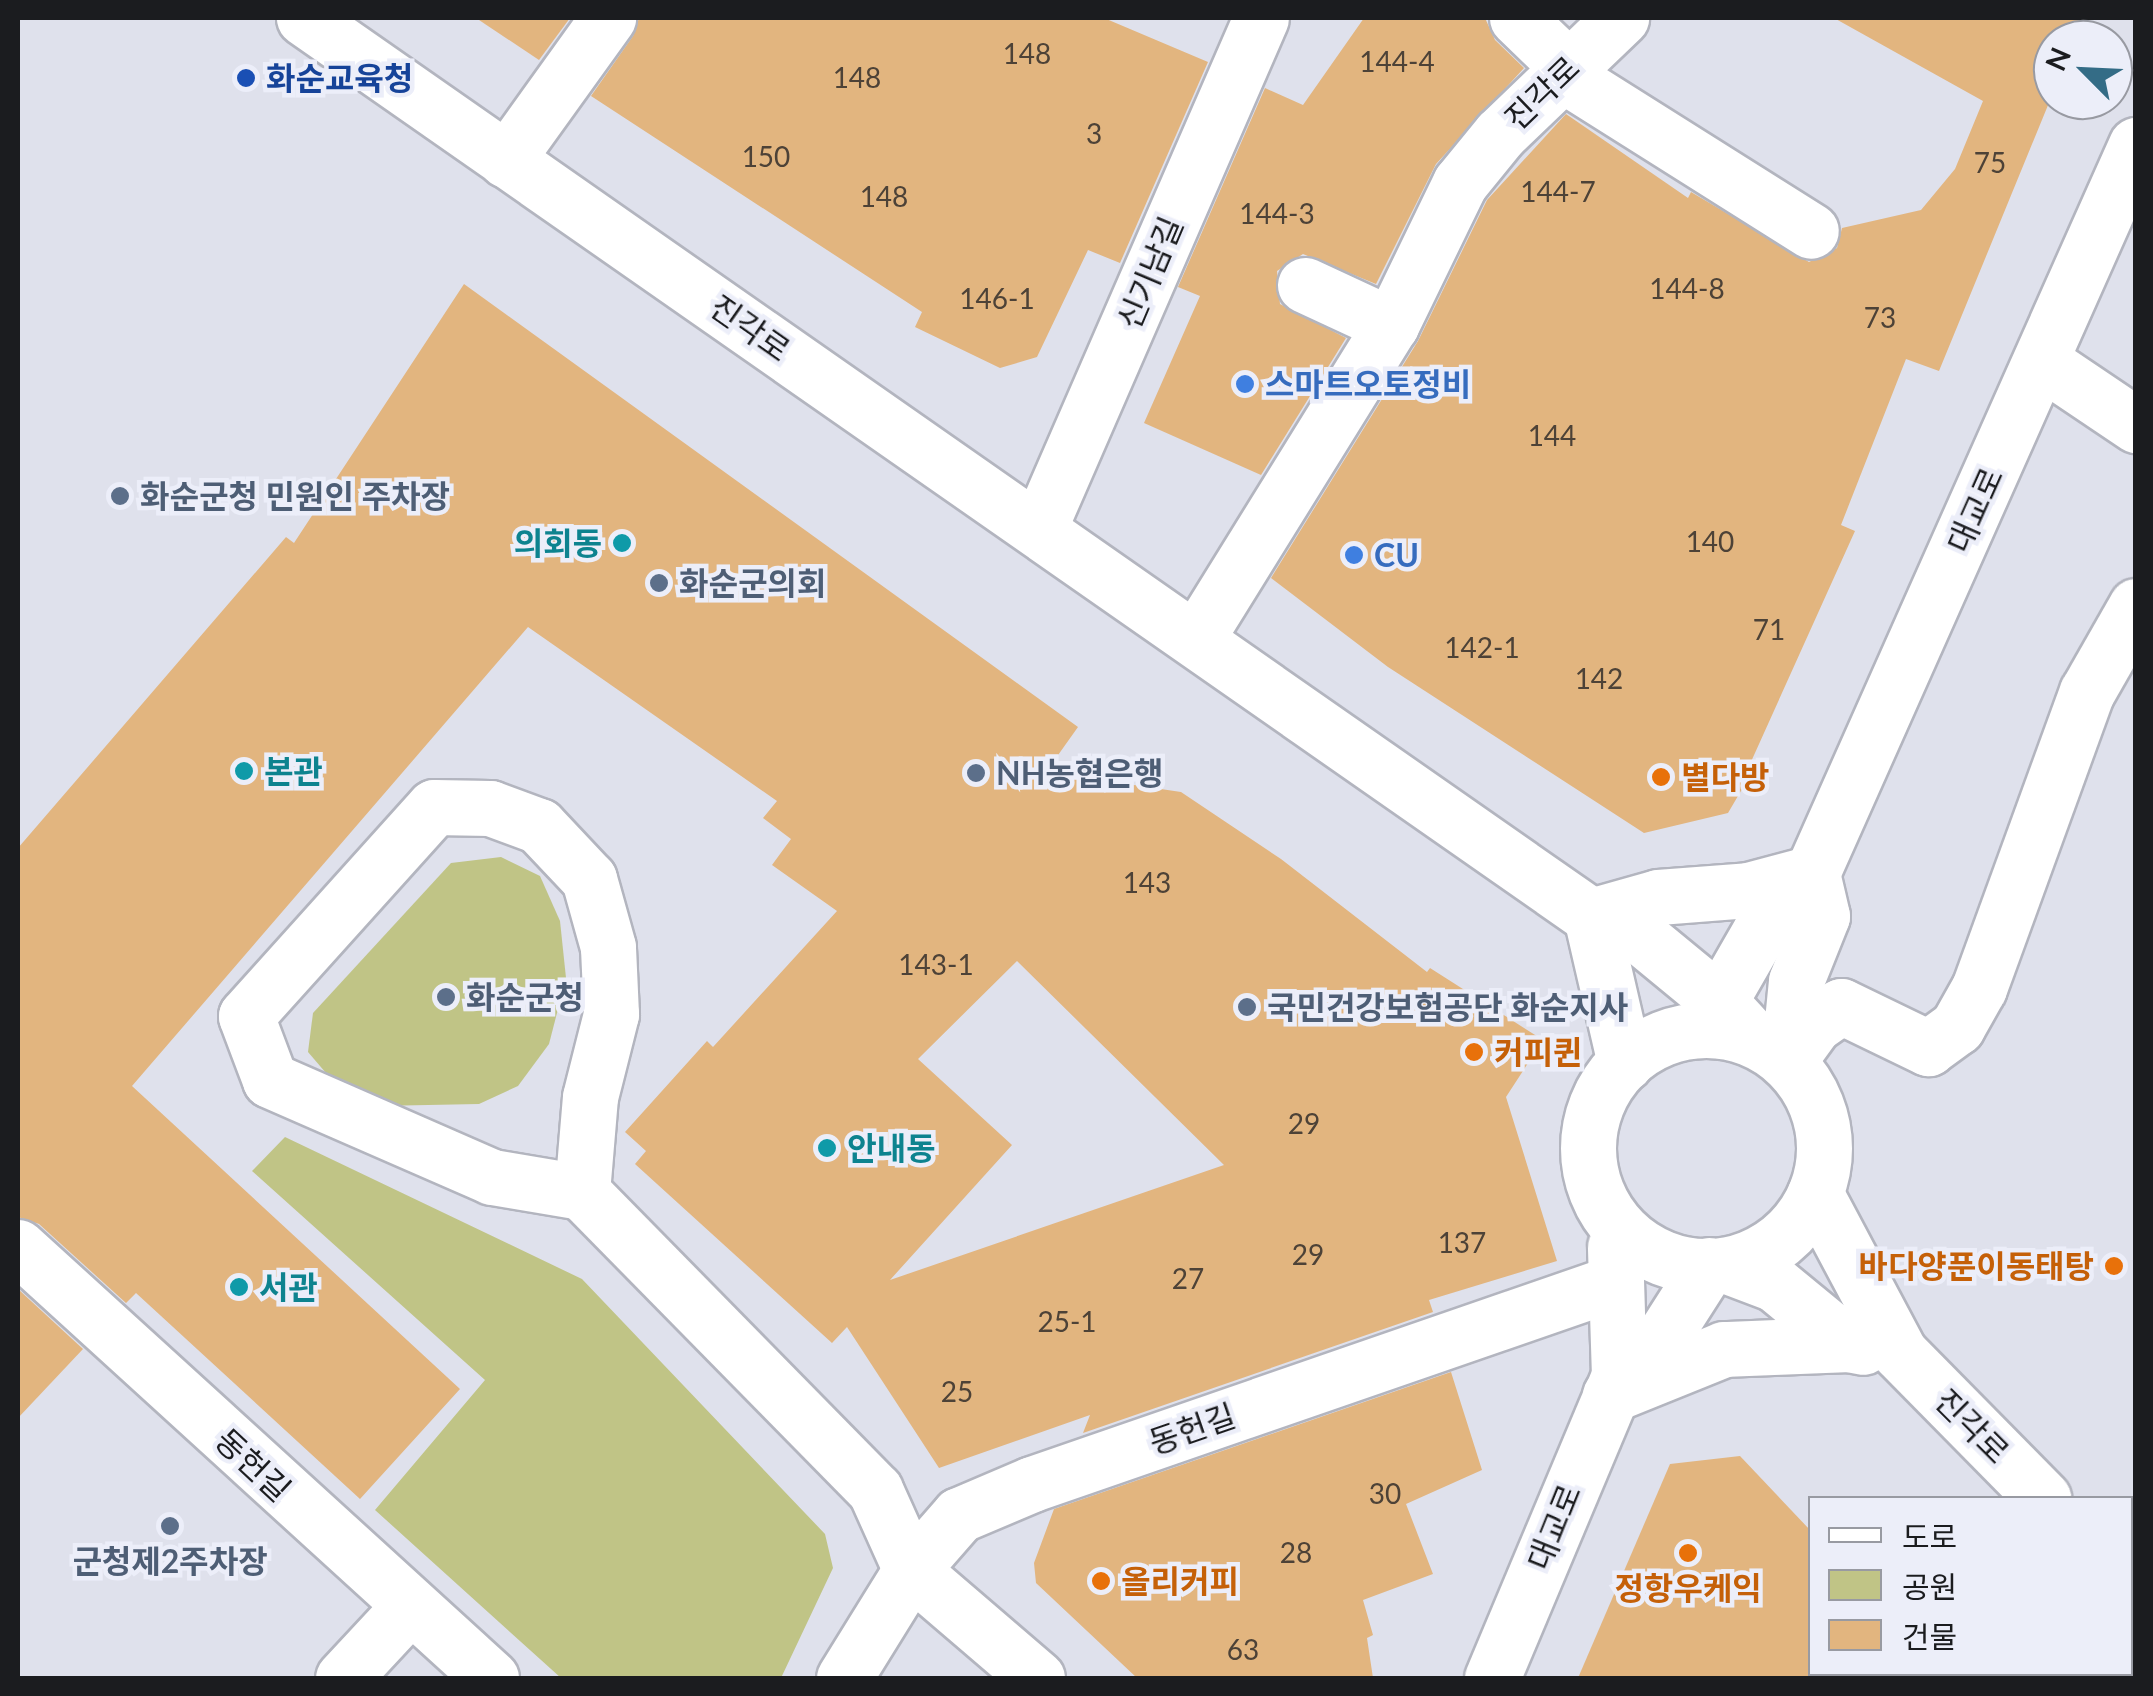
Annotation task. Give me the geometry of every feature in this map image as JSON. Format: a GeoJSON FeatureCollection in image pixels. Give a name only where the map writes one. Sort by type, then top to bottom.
{"type":"FeatureCollection","features":[{"type":"Feature","properties":{"kind":"street","name":"진각로"},"geometry":{"type":"LineString","coordinates":[[304,18],[1040,528],[1590,916],[1629,927],[1741,1033]]}},
{"type":"Feature","properties":{"kind":"street"},"geometry":{"type":"LineString","coordinates":[[506,160],[608,18]]}},
{"type":"Feature","properties":{"kind":"street","name":"신기남길"},"geometry":{"type":"LineString","coordinates":[[1040,528],[1261,18]]}},
{"type":"Feature","properties":{"kind":"street"},"geometry":{"type":"LineString","coordinates":[[1517,18],[1566,71],[1811,231]]}},
{"type":"Feature","properties":{"kind":"street","name":"진각로"},"geometry":{"type":"LineString","coordinates":[[1196,639],[1391,325],[1460,184],[1621,18]]}},
{"type":"Feature","properties":{"kind":"street","name":"대교로"},"geometry":{"type":"LineString","coordinates":[[1741,1033],[1762,929],[1812,873],[2136,146]]}},
{"type":"Feature","properties":{"kind":"street"},"geometry":{"type":"LineString","coordinates":[[1305,285],[1391,325]]}},
{"type":"Feature","properties":{"kind":"street"},"geometry":{"type":"LineString","coordinates":[[2041,362],[2136,425]]}},
{"type":"Feature","properties":{"kind":"street"},"geometry":{"type":"LineString","coordinates":[[1874,1349],[1776,1284],[1717,1265],[1663,1260],[1630,1241],[1614,1223],[1591,1178],[1587,1140],[1596,1104],[1624,1063],[1677,1032],[1741,1033],[1814,1025],[1842,1006],[1928,1048],[1957,1027],[1978,988],[2086,692],[2136,606]]}},
{"type":"Feature","properties":{"kind":"street"},"geometry":{"type":"LineString","coordinates":[[582,1192],[590,1096],[611,1014],[608,947],[590,879],[539,826],[490,808],[434,808],[246,1016],[270,1080],[492,1177],[582,1192],[875,1490],[911,1570],[1037,1678]]}},
{"type":"Feature","properties":{"kind":"street"},"geometry":{"type":"LineString","coordinates":[[1624,1063],[1590,916],[1658,898],[1748,890],[1812,873],[1822,916],[1796,981],[1741,1033]]}},
{"type":"Feature","properties":{"kind":"street"},"geometry":{"type":"LineString","coordinates":[[1614,1385],[1661,1340],[1717,1265],[1777,1244],[1814,1193],[1824,1135],[1813,1096],[1741,1033]]}},
{"type":"Feature","properties":{"kind":"street"},"geometry":{"type":"LineString","coordinates":[[1814,1193],[1874,1349]]}},
{"type":"Feature","properties":{"kind":"street"},"geometry":{"type":"LineString","coordinates":[[1614,1223],[1614,1385]]}},
{"type":"Feature","properties":{"kind":"street","name":"동헌길"},"geometry":{"type":"LineString","coordinates":[[18,1247],[491,1678]]}},
{"type":"Feature","properties":{"kind":"street","name":"동헌길"},"geometry":{"type":"LineString","coordinates":[[844,1678],[911,1570],[959,1516],[1032,1484],[1616,1282]]}},
{"type":"Feature","properties":{"kind":"street"},"geometry":{"type":"LineString","coordinates":[[1614,1385],[1724,1349],[1874,1349]]}},
{"type":"Feature","properties":{"kind":"street","name":"진각로"},"geometry":{"type":"LineString","coordinates":[[1874,1349],[2042,1496]]}},
{"type":"Feature","properties":{"kind":"street","name":"대교로"},"geometry":{"type":"LineString","coordinates":[[1492,1678],[1614,1385]]}},
{"type":"Feature","properties":{"kind":"street"},"geometry":{"type":"LineString","coordinates":[[343,1678],[409,1607]]}},
{"type":"Feature","properties":{"kind":"green space"},"geometry":{"type":"Polygon","coordinates":[[[501,857],[540,876],[560,921],[566,978],[549,1044],[518,1086],[479,1104],[377,1106],[332,1080],[308,1052],[313,1013],[451,863],[501,857]]]}},
{"type":"Feature","properties":{"kind":"green space"},"geometry":{"type":"Polygon","coordinates":[[[285,1137],[582,1279],[825,1534],[833,1568],[781,1678],[561,1678],[375,1510],[485,1380],[252,1171],[285,1137]]]}},
{"type":"Feature","properties":{"kind":"building"},"geometry":{"type":"Polygon","coordinates":[[[476,18],[570,18],[539,60],[476,18]]]}},
{"type":"Feature","properties":{"kind":"building"},"geometry":{"type":"Polygon","coordinates":[[[639,18],[1104,18],[1208,62],[1120,263],[1088,250],[1037,357],[1000,368],[915,327],[922,312],[591,96],[633,36],[639,18]]]}},
{"type":"Feature","properties":{"kind":"building"},"geometry":{"type":"Polygon","coordinates":[[[1364,18],[1485,18],[1495,40],[1524,68],[1436,164],[1376,284],[1303,254],[1277,271],[1280,304],[1346,338],[1261,475],[1144,423],[1200,296],[1178,287],[1265,88],[1303,105],[1364,18]]]}},
{"type":"Feature","properties":{"kind":"building"},"geometry":{"type":"Polygon","coordinates":[[[1834,18],[2084,18],[2033,20],[2033,120],[2042,120],[1939,371],[1906,359],[1841,525],[1855,531],[1750,764],[1755,767],[1728,813],[1644,833],[1388,667],[1271,578],[1418,341],[1487,200],[1566,114],[1688,198],[1691,192],[1809,262],[1837,248],[1842,228],[1921,210],[1955,169],[1983,101],[1834,18]]]}},
{"type":"Feature","properties":{"kind":"building"},"geometry":{"type":"Polygon","coordinates":[[[464,284],[1078,727],[1046,772],[1181,792],[1281,859],[1427,972],[1430,968],[1543,1040],[1506,1097],[1557,1261],[1429,1300],[1433,1312],[1083,1433],[1090,1415],[939,1468],[847,1327],[832,1343],[635,1164],[646,1151],[625,1132],[707,1041],[713,1047],[837,911],[772,865],[791,839],[763,818],[777,801],[528,627],[132,1086],[460,1389],[360,1499],[136,1293],[126,1303],[39,1224],[18,1217],[18,848],[286,537],[294,543],[464,284]],[[1017,961],[918,1059],[1012,1145],[890,1280],[1224,1165],[1017,961]]]}},
{"type":"Feature","properties":{"kind":"building"},"geometry":{"type":"Polygon","coordinates":[[[18,1289],[83,1349],[18,1418],[18,1289]]]}},
{"type":"Feature","properties":{"kind":"building"},"geometry":{"type":"Polygon","coordinates":[[[1451,1372],[1482,1470],[1406,1504],[1433,1574],[1363,1600],[1373,1635],[1367,1638],[1373,1678],[1137,1678],[1036,1583],[1034,1563],[1054,1509],[1451,1372]]]}},
{"type":"Feature","properties":{"kind":"building"},"geometry":{"type":"Polygon","coordinates":[[[1740,1456],[1808,1528],[1810,1678],[1578,1678],[1670,1464],[1740,1456]]]}},
{"type":"Feature","properties":{"kind":"place","name":"화순교육청"},"geometry":{"type":"Point","coordinates":[246,78]}},
{"type":"Feature","properties":{"kind":"place","name":"스마트오토정비"},"geometry":{"type":"Point","coordinates":[1245,384]}},
{"type":"Feature","properties":{"kind":"place","name":"화순군청 민원인 주차장"},"geometry":{"type":"Point","coordinates":[120,496]}},
{"type":"Feature","properties":{"kind":"place","name":"의회동"},"geometry":{"type":"Point","coordinates":[622,543]}},
{"type":"Feature","properties":{"kind":"place","name":"CU"},"geometry":{"type":"Point","coordinates":[1354,555]}},
{"type":"Feature","properties":{"kind":"place","name":"화순군의회"},"geometry":{"type":"Point","coordinates":[659,583]}},
{"type":"Feature","properties":{"kind":"place","name":"본관"},"geometry":{"type":"Point","coordinates":[244,771]}},
{"type":"Feature","properties":{"kind":"place","name":"NH농협은행"},"geometry":{"type":"Point","coordinates":[976,773]}},
{"type":"Feature","properties":{"kind":"place","name":"별다방"},"geometry":{"type":"Point","coordinates":[1661,777]}},
{"type":"Feature","properties":{"kind":"place","name":"화순군청"},"geometry":{"type":"Point","coordinates":[446,997]}},
{"type":"Feature","properties":{"kind":"place","name":"국민건강보험공단 화순지사"},"geometry":{"type":"Point","coordinates":[1247,1007]}},
{"type":"Feature","properties":{"kind":"place","name":"커피퀸"},"geometry":{"type":"Point","coordinates":[1474,1052]}},
{"type":"Feature","properties":{"kind":"place","name":"안내동"},"geometry":{"type":"Point","coordinates":[827,1148]}},
{"type":"Feature","properties":{"kind":"place","name":"바다양푼이동태탕"},"geometry":{"type":"Point","coordinates":[2114,1266]}},
{"type":"Feature","properties":{"kind":"place","name":"서관"},"geometry":{"type":"Point","coordinates":[239,1287]}},
{"type":"Feature","properties":{"kind":"place","name":"군청제2주차장"},"geometry":{"type":"Point","coordinates":[170,1526]}},
{"type":"Feature","properties":{"kind":"place","name":"정항우케익"},"geometry":{"type":"Point","coordinates":[1688,1553]}},
{"type":"Feature","properties":{"kind":"place","name":"올리커피"},"geometry":{"type":"Point","coordinates":[1101,1581]}}]}
